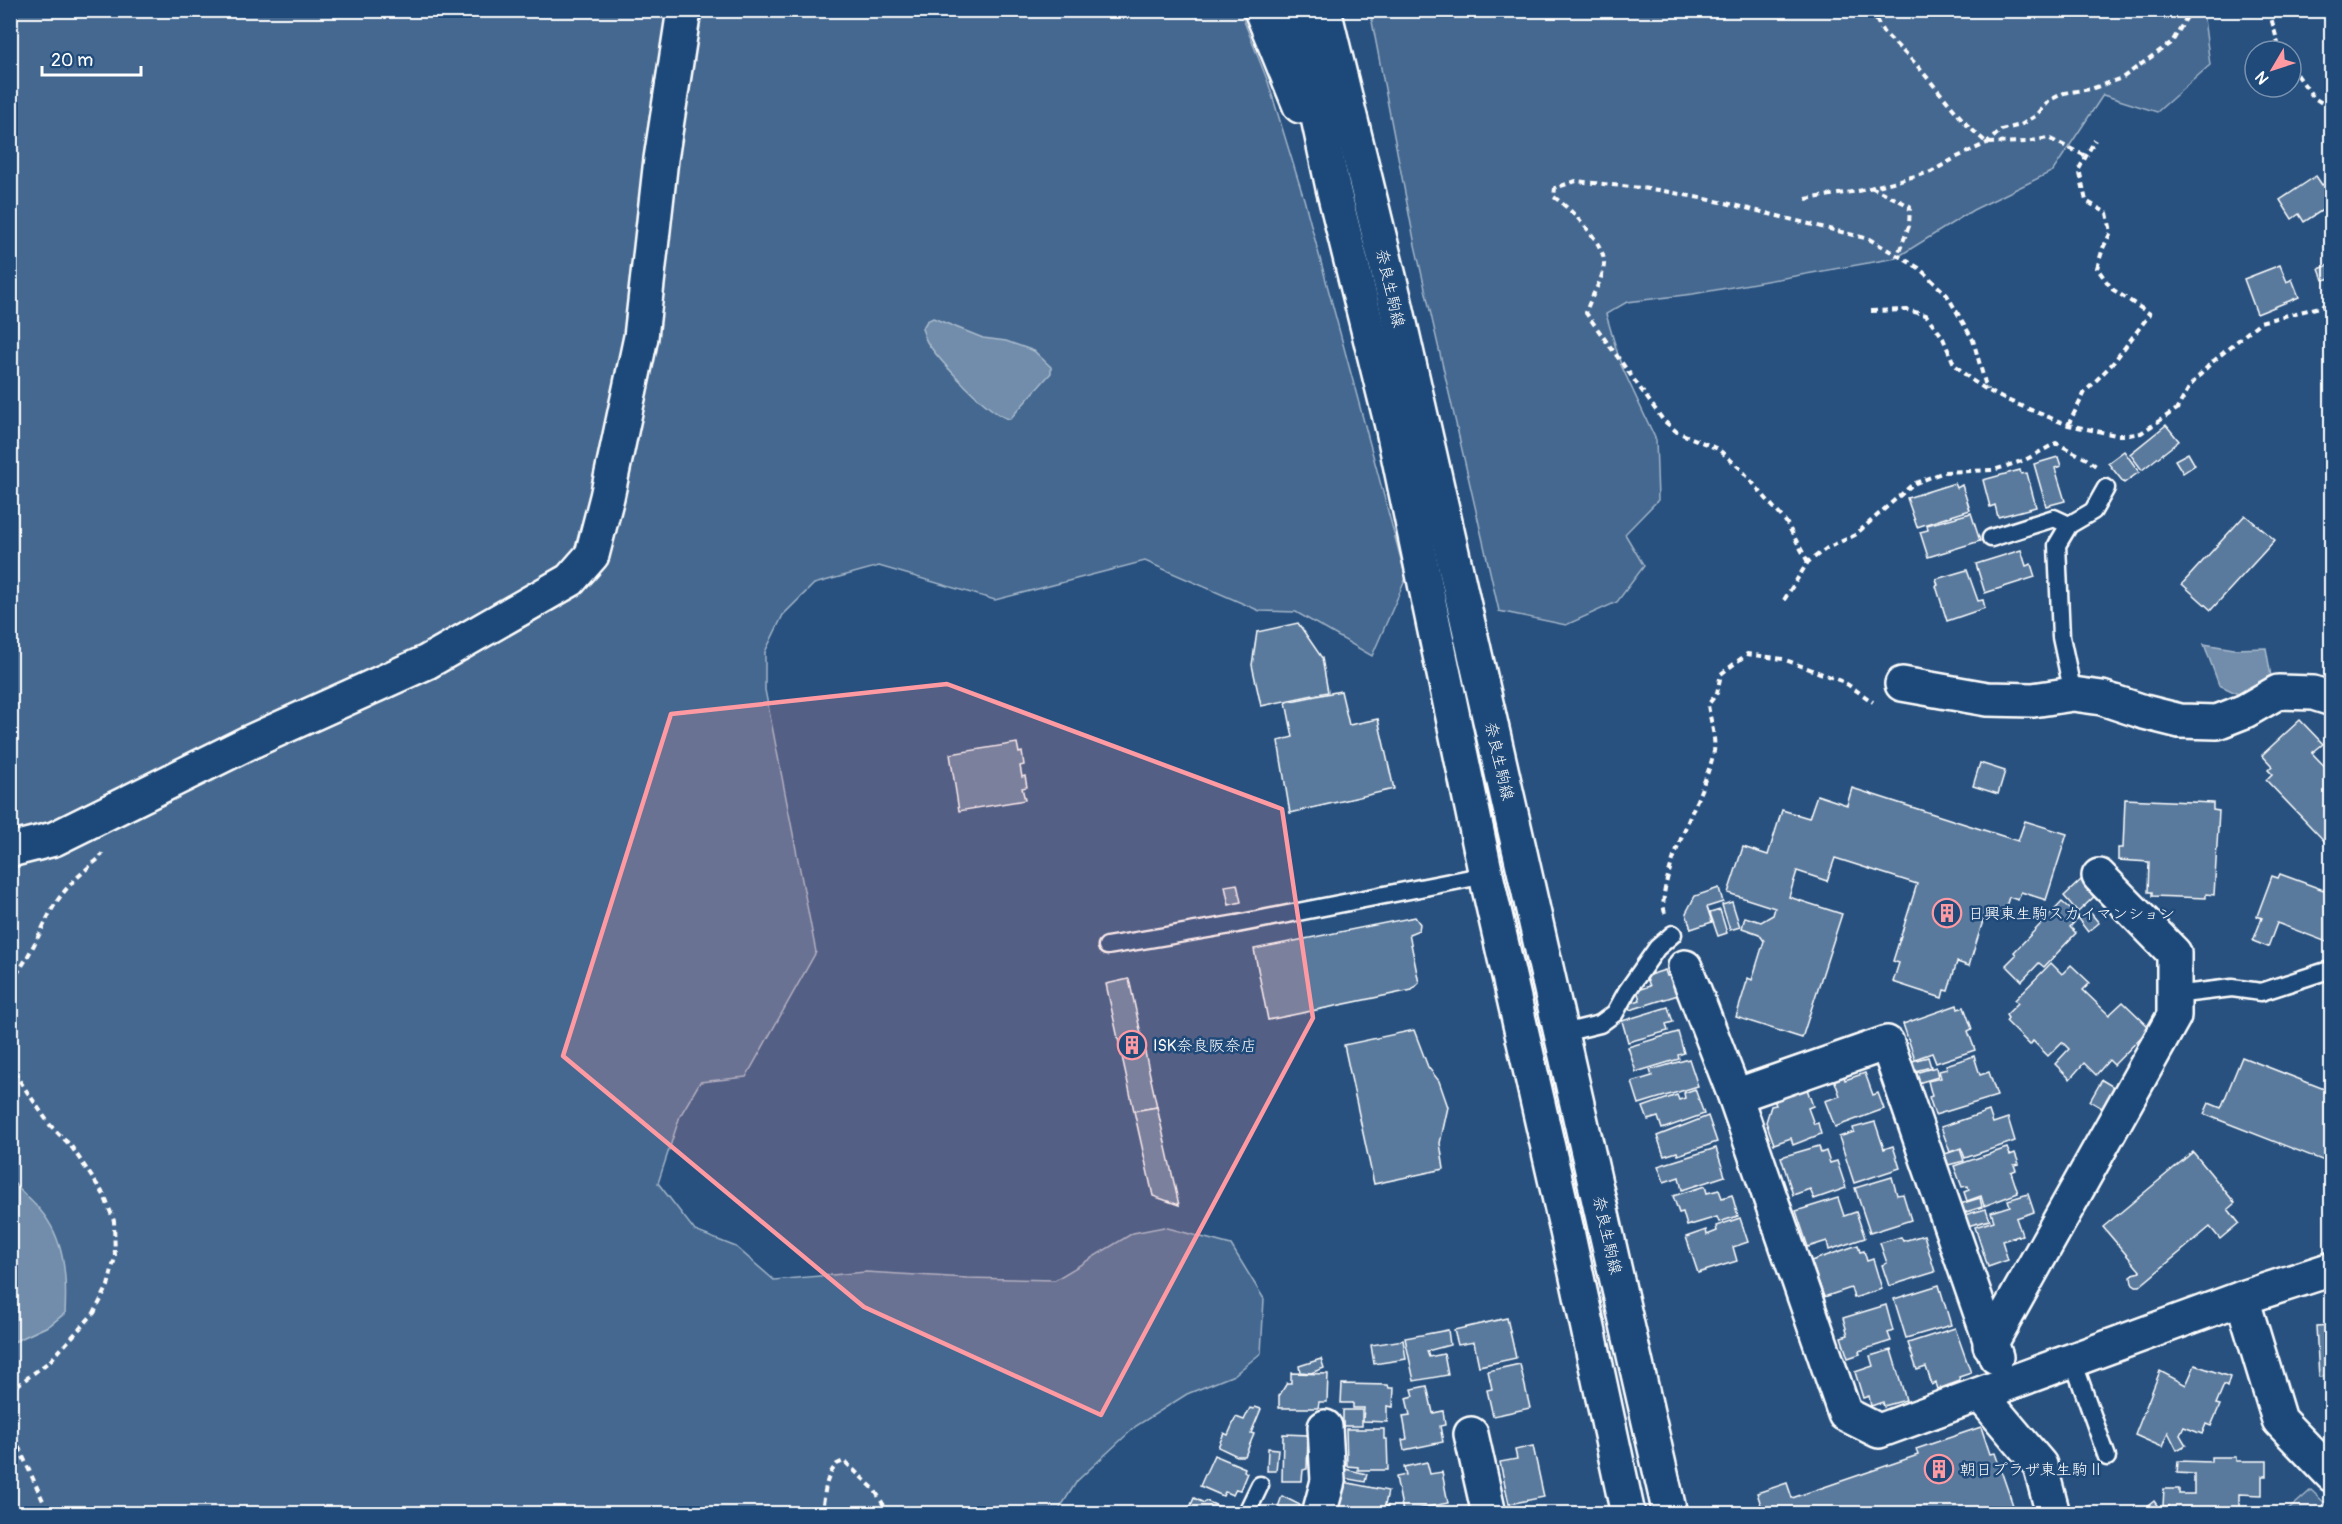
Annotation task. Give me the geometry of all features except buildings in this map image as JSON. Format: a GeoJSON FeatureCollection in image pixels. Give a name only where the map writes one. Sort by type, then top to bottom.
{"type":"FeatureCollection","features":[{"type":"Feature","properties":{"kind":"street"},"geometry":{"type":"LineString","coordinates":[[10,850],[54,839],[250,742],[427,662],[570,580],[592,555],[607,497],[641,337],[661,159],[684,10]]}},
{"type":"Feature","properties":{"kind":"street"},"geometry":{"type":"LineString","coordinates":[[1261,10],[1333,188]]}},
{"type":"Feature","properties":{"kind":"street","name":"奈良生駒線"},"geometry":{"type":"LineString","coordinates":[[1295,10],[1333,188],[1393,430],[1486,875],[1567,1231],[1628,1514]]}},
{"type":"Feature","properties":{"kind":"street","name":"奈良生駒線"},"geometry":{"type":"LineString","coordinates":[[1324,10],[1394,297],[1563,1033],[1670,1514]]}},
{"type":"Feature","properties":{"kind":"street"},"geometry":{"type":"LineString","coordinates":[[1902,684],[1987,699],[2033,700],[2073,694],[2102,698],[2180,721],[2217,722],[2245,711],[2278,692],[2313,693],[2331,699]]}},
{"type":"Feature","properties":{"kind":"street"},"geometry":{"type":"LineString","coordinates":[[1990,1345],[2174,1016],[2174,953],[2100,876]]}},
{"type":"Feature","properties":{"kind":"street"},"geometry":{"type":"LineString","coordinates":[[1685,967],[1735,1096],[1845,1414],[1879,1431],[2242,1298],[2331,1269]]}},
{"type":"Feature","properties":{"kind":"street"},"geometry":{"type":"LineString","coordinates":[[1735,1096],[1887,1043],[1990,1345],[1995,1390],[2040,1466],[2053,1514]]}},
{"type":"Feature","properties":{"kind":"street"},"geometry":{"type":"LineString","coordinates":[[2242,1298],[2279,1420],[2331,1475]]}},
{"type":"Feature","properties":{"kind":"street"},"geometry":{"type":"LineString","coordinates":[[1318,1514],[1328,1481],[1325,1427]]}},
{"type":"Feature","properties":{"kind":"street"},"geometry":{"type":"LineString","coordinates":[[1471,1434],[1489,1514]]}},
{"type":"Feature","properties":{"kind":"lane"},"geometry":{"type":"LineString","coordinates":[[2073,694],[2061,637],[2057,545],[2069,525],[2093,511],[2106,488]]}},
{"type":"Feature","properties":{"kind":"lane"},"geometry":{"type":"LineString","coordinates":[[1991,538],[2054,518],[2069,525]]}},
{"type":"Feature","properties":{"kind":"lane"},"geometry":{"type":"LineString","coordinates":[[1107,946],[1237,924],[1486,875]]}},
{"type":"Feature","properties":{"kind":"lane"},"geometry":{"type":"LineString","coordinates":[[1563,1033],[1600,1024],[1615,1013],[1627,991],[1657,948],[1673,934]]}},
{"type":"Feature","properties":{"kind":"lane"},"geometry":{"type":"LineString","coordinates":[[2174,995],[2232,988],[2262,992],[2326,971],[2331,972]]}},
{"type":"Feature","properties":{"kind":"lane"},"geometry":{"type":"LineString","coordinates":[[2073,1361],[2107,1457]]}},
{"type":"Feature","properties":{"kind":"lane"},"geometry":{"type":"LineString","coordinates":[[1246,1514],[1260,1485]]}},
{"type":"Feature","properties":{"kind":"path"},"geometry":{"type":"LineString","coordinates":[[1871,10],[1883,32],[1915,63],[1967,125],[1987,143],[2026,142],[2048,138],[2086,156]]}},
{"type":"Feature","properties":{"kind":"path"},"geometry":{"type":"LineString","coordinates":[[1806,199],[1871,187],[1931,172],[1987,143],[2001,130],[2021,125],[2037,115],[2050,100],[2057,96],[2091,89],[2121,78],[2172,42],[2191,10]]}},
{"type":"Feature","properties":{"kind":"path"},"geometry":{"type":"LineString","coordinates":[[2269,10],[2277,39]]}},
{"type":"Feature","properties":{"kind":"path"},"geometry":{"type":"LineString","coordinates":[[2303,83],[2314,98],[2331,109]]}},
{"type":"Feature","properties":{"kind":"path"},"geometry":{"type":"LineString","coordinates":[[2068,425],[2085,392],[2113,363],[2150,314],[2112,289],[2097,268],[2111,232],[2107,213],[2086,201],[2079,169],[2095,140]]}},
{"type":"Feature","properties":{"kind":"path"},"geometry":{"type":"LineString","coordinates":[[1808,562],[1786,522],[1741,469],[1718,449],[1677,432],[1663,420],[1586,313],[1589,300],[1600,282],[1605,262],[1591,234],[1569,208],[1554,197],[1555,188],[1576,181],[1618,184],[1726,203],[1869,238],[1919,268],[1947,295],[1973,340],[1988,390]]}},
{"type":"Feature","properties":{"kind":"path"},"geometry":{"type":"LineString","coordinates":[[1871,187],[1910,206],[1909,226],[1896,258]]}},
{"type":"Feature","properties":{"kind":"path"},"geometry":{"type":"LineString","coordinates":[[1871,311],[1907,310],[1926,315],[1942,336],[1954,364],[1970,379],[2002,398],[2068,425],[2116,435],[2141,433],[2177,409],[2190,386],[2210,364],[2260,322],[2331,304]]}},
{"type":"Feature","properties":{"kind":"path"},"geometry":{"type":"LineString","coordinates":[[1784,600],[1808,562],[1827,548],[1855,535],[1913,484],[1944,472],[1994,470],[2025,460],[2056,443],[2085,458],[2101,471],[2106,488]]}},
{"type":"Feature","properties":{"kind":"path"},"geometry":{"type":"LineString","coordinates":[[1673,934],[1663,907],[1665,890],[1680,841],[1701,790],[1714,749],[1708,705],[1717,693],[1721,674],[1747,654],[1783,659],[1844,682],[1882,708],[1898,700],[1902,684]]}},
{"type":"Feature","properties":{"kind":"path"},"geometry":{"type":"LineString","coordinates":[[10,983],[26,963],[52,910],[67,888],[101,857],[105,813]]}},
{"type":"Feature","properties":{"kind":"path"},"geometry":{"type":"LineString","coordinates":[[10,1062],[17,1077],[50,1125],[71,1146],[104,1195],[114,1221],[115,1257],[108,1286],[94,1313],[50,1360],[15,1387],[10,1394]]}},
{"type":"Feature","properties":{"kind":"path"},"geometry":{"type":"LineString","coordinates":[[10,1428],[49,1514]]}},
{"type":"Feature","properties":{"kind":"path"},"geometry":{"type":"LineString","coordinates":[[822,1514],[825,1482],[837,1464],[844,1461],[874,1489],[889,1514]]}},
{"type":"Feature","properties":{"kind":"highlighted area"},"geometry":{"type":"Polygon","coordinates":[[[947,684],[1282,809],[1313,1018],[1101,1415],[864,1307],[563,1056],[671,714],[947,684]]]}},
{"type":"Feature","properties":{"kind":"shaded area"},"geometry":{"type":"Polygon","coordinates":[[[11,11],[1240,11],[1268,82],[1304,199],[1406,578],[1372,656],[1296,612],[1260,611],[1145,561],[995,600],[879,566],[814,584],[783,615],[765,652],[765,690],[816,952],[746,1077],[700,1082],[680,1116],[658,1183],[695,1231],[736,1247],[774,1280],[866,1272],[1055,1280],[1133,1233],[1164,1227],[1231,1245],[1264,1299],[1261,1353],[1234,1375],[1187,1394],[1136,1426],[1077,1481],[1057,1513],[151,1514],[132,1510],[114,1514],[11,1513],[11,1343],[50,1325],[65,1313],[20,1190],[11,1180],[11,11]]]}},
{"type":"Feature","properties":{"kind":"shaded area"},"geometry":{"type":"Polygon","coordinates":[[[1370,11],[2203,11],[2210,65],[2157,112],[2103,95],[2053,171],[1973,210],[1896,258],[1693,294],[1627,302],[1606,314],[1621,365],[1656,440],[1658,500],[1625,534],[1644,566],[1617,602],[1566,625],[1499,611],[1415,245],[1370,11]]]}},
{"type":"Feature","properties":{"kind":"shaded area"},"geometry":{"type":"Polygon","coordinates":[[[933,318],[983,338],[1006,341],[1034,351],[1051,367],[1051,373],[1010,419],[1001,416],[966,386],[927,342],[922,329],[927,321],[933,318]]]}},
{"type":"Feature","properties":{"kind":"shaded area"},"geometry":{"type":"Polygon","coordinates":[[[2204,644],[2234,649],[2266,648],[2272,682],[2238,694],[2219,685],[2204,644]]]}},
{"type":"Feature","properties":{"kind":"shaded area"},"geometry":{"type":"Polygon","coordinates":[[[11,1180],[40,1210],[55,1233],[63,1259],[66,1299],[65,1313],[50,1325],[11,1343],[11,1180]]]}},
{"type":"Feature","properties":{"kind":"shaded area"},"geometry":{"type":"Polygon","coordinates":[[[2311,1490],[2331,1509],[2331,1513],[2285,1513],[2311,1490]]]}},
{"type":"Feature","properties":{"kind":"place","name":"日興東生駒スカイマンション"},"geometry":{"type":"Point","coordinates":[1947,913]}},
{"type":"Feature","properties":{"kind":"place","name":"ISK奈良阪奈店"},"geometry":{"type":"Point","coordinates":[1132,1045]}},
{"type":"Feature","properties":{"kind":"place","name":"朝日プラザ東生駒Ⅱ"},"geometry":{"type":"Point","coordinates":[1939,1469]}}]}
